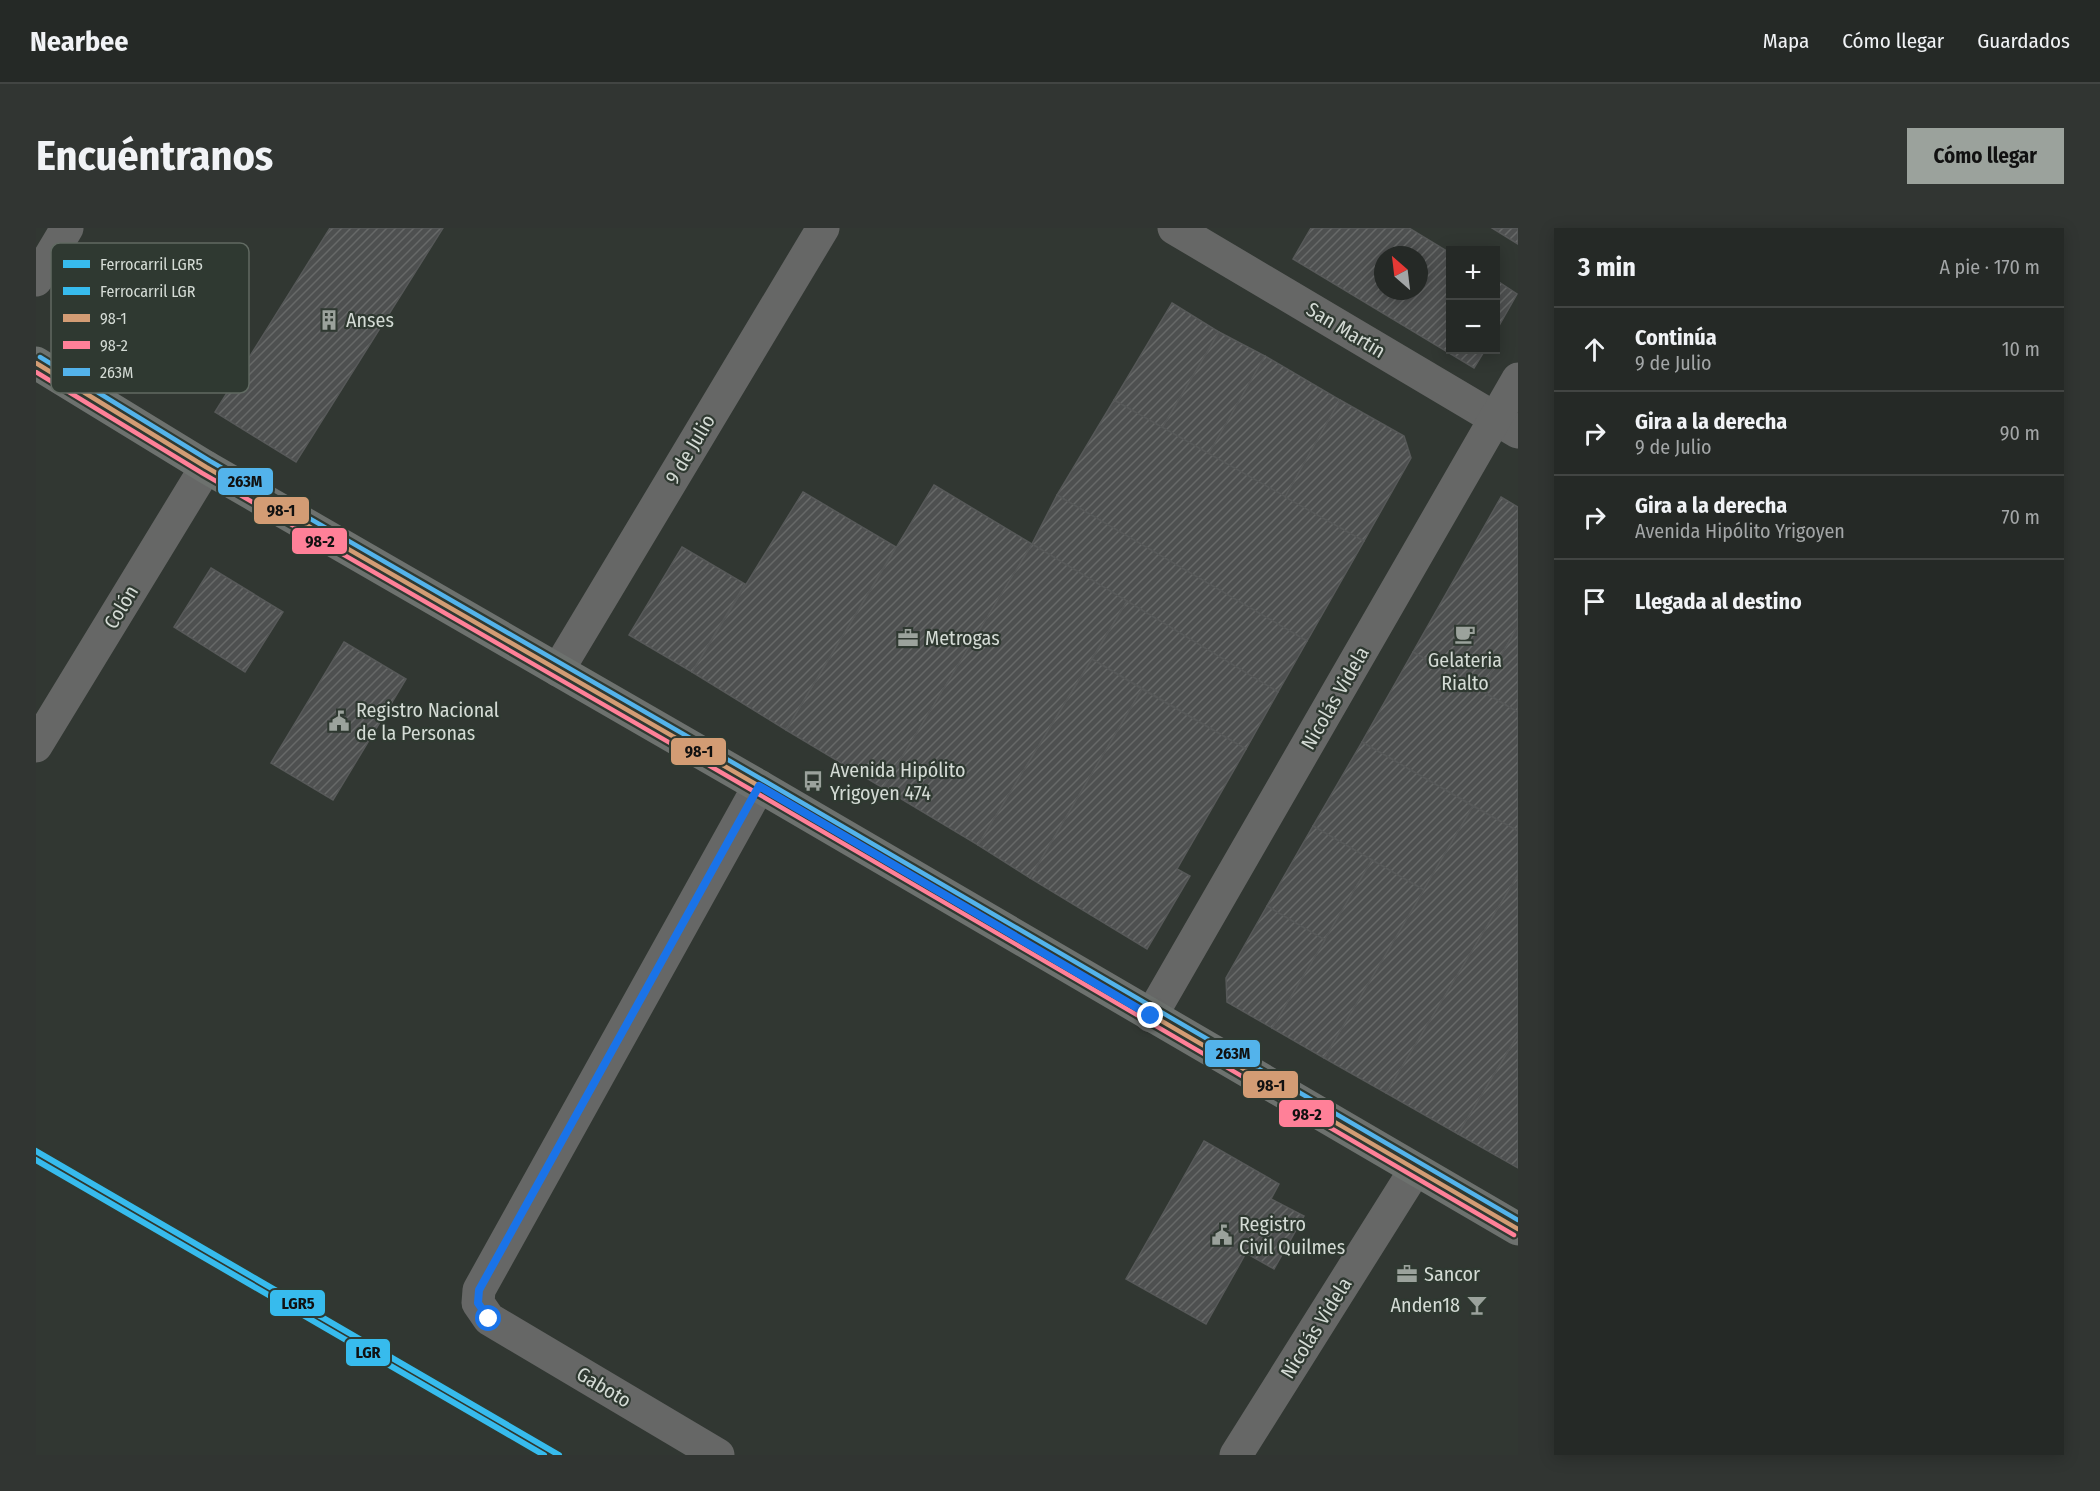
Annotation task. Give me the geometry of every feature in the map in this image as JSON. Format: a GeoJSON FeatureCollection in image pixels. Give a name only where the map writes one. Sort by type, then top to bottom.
{"type":"FeatureCollection","features":[{"type":"Feature","properties":{"kind":"main road"},"geometry":{"type":"LineString","coordinates":[[36,363],[51,372]]}},
{"type":"Feature","properties":{"kind":"main road"},"geometry":{"type":"LineString","coordinates":[[85,393],[206,467],[759,786],[1518,1229]]}},
{"type":"Feature","properties":{"kind":"street"},"geometry":{"type":"LineString","coordinates":[[58,243],[67,228]]}},
{"type":"Feature","properties":{"kind":"street","name":"9 de Julio"},"geometry":{"type":"LineString","coordinates":[[558,670],[823,228]]}},
{"type":"Feature","properties":{"kind":"street","name":"San Martín"},"geometry":{"type":"LineString","coordinates":[[1174,228],[1506,425]]}},
{"type":"Feature","properties":{"kind":"street"},"geometry":{"type":"LineString","coordinates":[[36,280],[51,255]]}},
{"type":"Feature","properties":{"kind":"street","name":"Nicolás Videla"},"geometry":{"type":"LineString","coordinates":[[1151,1016],[1506,425],[1518,379]]}},
{"type":"Feature","properties":{"kind":"street","name":"Colón"},"geometry":{"type":"LineString","coordinates":[[36,746],[206,467]]}},
{"type":"Feature","properties":{"kind":"street","name":"Gaboto"},"geometry":{"type":"LineString","coordinates":[[718,1455],[489,1319],[478,1303],[479,1290],[759,786]]}},
{"type":"Feature","properties":{"kind":"street","name":"Nicolás Videla"},"geometry":{"type":"LineString","coordinates":[[1236,1455],[1415,1170]]}},
{"type":"Feature","properties":{"kind":"building","name":"Anses"},"geometry":{"type":"Polygon","coordinates":[[[330,228],[443,228],[296,462],[215,412],[227,393],[249,393],[249,358],[330,228]]]}},
{"type":"Feature","properties":{"kind":"building"},"geometry":{"type":"Polygon","coordinates":[[[1311,228],[1409,228],[1446,251],[1446,351],[1293,259],[1311,228]]]}},
{"type":"Feature","properties":{"kind":"building"},"geometry":{"type":"Polygon","coordinates":[[[1492,228],[1518,228],[1518,244],[1492,228]]]}},
{"type":"Feature","properties":{"kind":"building"},"geometry":{"type":"Polygon","coordinates":[[[1500,283],[1517,294],[1500,324],[1500,283]]]}},
{"type":"Feature","properties":{"kind":"building"},"geometry":{"type":"Polygon","coordinates":[[[1172,303],[1219,332],[1162,428],[1114,400],[1172,303]]]}},
{"type":"Feature","properties":{"kind":"building"},"geometry":{"type":"Polygon","coordinates":[[[1219,332],[1265,356],[1208,455],[1162,428],[1219,332]]]}},
{"type":"Feature","properties":{"kind":"building"},"geometry":{"type":"Polygon","coordinates":[[[1451,354],[1483,354],[1474,368],[1451,354]]]}},
{"type":"Feature","properties":{"kind":"building"},"geometry":{"type":"Polygon","coordinates":[[[1265,356],[1340,400],[1285,497],[1208,455],[1265,356]]]}},
{"type":"Feature","properties":{"kind":"building"},"geometry":{"type":"Polygon","coordinates":[[[1114,400],[1364,541],[1307,641],[1057,495],[1114,400]]]}},
{"type":"Feature","properties":{"kind":"building"},"geometry":{"type":"Polygon","coordinates":[[[1340,400],[1404,436],[1411,458],[1364,541],[1285,497],[1340,400]]]}},
{"type":"Feature","properties":{"kind":"building","name":"Metrogas"},"geometry":{"type":"Polygon","coordinates":[[[934,485],[1032,544],[883,788],[786,730],[934,485]]]}},
{"type":"Feature","properties":{"kind":"building"},"geometry":{"type":"Polygon","coordinates":[[[803,492],[896,547],[786,730],[692,672],[803,492]]]}},
{"type":"Feature","properties":{"kind":"building"},"geometry":{"type":"Polygon","coordinates":[[[1057,495],[1307,641],[1278,692],[1032,544],[1057,495]]]}},
{"type":"Feature","properties":{"kind":"building"},"geometry":{"type":"Polygon","coordinates":[[[1501,497],[1518,507],[1518,626],[1481,690],[1413,652],[1501,497]]]}},
{"type":"Feature","properties":{"kind":"building"},"geometry":{"type":"Polygon","coordinates":[[[1032,544],[1127,601],[978,845],[883,788],[1032,544]]]}},
{"type":"Feature","properties":{"kind":"building"},"geometry":{"type":"Polygon","coordinates":[[[682,547],[745,584],[692,672],[629,635],[682,547]]]}},
{"type":"Feature","properties":{"kind":"building"},"geometry":{"type":"Polygon","coordinates":[[[211,568],[283,612],[245,672],[174,627],[211,568]]]}},
{"type":"Feature","properties":{"kind":"building"},"geometry":{"type":"Polygon","coordinates":[[[1127,601],[1278,692],[1246,749],[1092,659],[1127,601]]]}},
{"type":"Feature","properties":{"kind":"building"},"geometry":{"type":"Polygon","coordinates":[[[1518,626],[1518,712],[1481,690],[1518,626]]]}},
{"type":"Feature","properties":{"kind":"building","name":"Registro Nacional de la Personas"},"geometry":{"type":"Polygon","coordinates":[[[344,642],[406,679],[333,800],[271,763],[344,642]]]}},
{"type":"Feature","properties":{"kind":"building"},"geometry":{"type":"Polygon","coordinates":[[[1413,652],[1518,712],[1518,831],[1362,742],[1413,652]]]}},
{"type":"Feature","properties":{"kind":"building"},"geometry":{"type":"Polygon","coordinates":[[[1092,659],[1142,689],[1030,878],[978,845],[1092,659]]]}},
{"type":"Feature","properties":{"kind":"building"},"geometry":{"type":"Polygon","coordinates":[[[1142,689],[1246,749],[1177,869],[1190,876],[1147,949],[1030,878],[1142,689]]]}},
{"type":"Feature","properties":{"kind":"building"},"geometry":{"type":"Polygon","coordinates":[[[1362,742],[1473,806],[1424,890],[1313,826],[1362,742]]]}},
{"type":"Feature","properties":{"kind":"building"},"geometry":{"type":"Polygon","coordinates":[[[1473,806],[1518,831],[1518,875],[1386,1093],[1324,1058],[1473,806]]]}},
{"type":"Feature","properties":{"kind":"building"},"geometry":{"type":"Polygon","coordinates":[[[1313,826],[1372,860],[1325,940],[1267,906],[1313,826]]]}},
{"type":"Feature","properties":{"kind":"building"},"geometry":{"type":"Polygon","coordinates":[[[1372,860],[1424,890],[1324,1058],[1272,1028],[1372,860]]]}},
{"type":"Feature","properties":{"kind":"building"},"geometry":{"type":"Polygon","coordinates":[[[1518,875],[1518,1035],[1458,1134],[1386,1093],[1518,875]]]}},
{"type":"Feature","properties":{"kind":"building"},"geometry":{"type":"Polygon","coordinates":[[[1267,906],[1325,940],[1272,1028],[1227,1002],[1226,978],[1267,906]]]}},
{"type":"Feature","properties":{"kind":"building"},"geometry":{"type":"Polygon","coordinates":[[[1518,1035],[1518,1168],[1458,1134],[1518,1035]]]}},
{"type":"Feature","properties":{"kind":"building","name":"Registro Civil Quilmes"},"geometry":{"type":"Polygon","coordinates":[[[1204,1141],[1279,1184],[1271,1199],[1304,1216],[1274,1269],[1246,1253],[1206,1324],[1126,1279],[1204,1141]]]}},
{"type":"Feature","properties":{"kind":"rail line","name":"LGR5"},"geometry":{"type":"LineString","coordinates":[[36,1151],[559,1455]]}},
{"type":"Feature","properties":{"kind":"rail line","name":"LGR"},"geometry":{"type":"LineString","coordinates":[[36,1160],[544,1455]]}},
{"type":"Feature","properties":{"kind":"transit line","name":"263M"},"geometry":{"type":"LineString","coordinates":[[40,357],[51,364]]}},
{"type":"Feature","properties":{"kind":"transit line","name":"98-1"},"geometry":{"type":"LineString","coordinates":[[36,363],[51,372]]}},
{"type":"Feature","properties":{"kind":"transit line","name":"98-2"},"geometry":{"type":"LineString","coordinates":[[36,372],[51,381]]}},
{"type":"Feature","properties":{"kind":"transit line","name":"98-2"},"geometry":{"type":"LineString","coordinates":[[71,393],[202,473],[755,792],[1514,1235]]}},
{"type":"Feature","properties":{"kind":"transit line","name":"98-1"},"geometry":{"type":"LineString","coordinates":[[85,393],[206,467],[759,786],[1518,1229]]}},
{"type":"Feature","properties":{"kind":"transit line","name":"263M"},"geometry":{"type":"LineString","coordinates":[[99,393],[210,461],[1518,1220]]}},
{"type":"Feature","properties":{"kind":"place","name":"Anses"},"geometry":{"type":"Point","coordinates":[329,320]}},
{"type":"Feature","properties":{"kind":"place","name":"Gelateria Rialto"},"geometry":{"type":"Point","coordinates":[1465,634]}},
{"type":"Feature","properties":{"kind":"place","name":"Metrogas"},"geometry":{"type":"Point","coordinates":[908,638]}},
{"type":"Feature","properties":{"kind":"place","name":"Registro Nacional de la Personas"},"geometry":{"type":"Point","coordinates":[339,721]}},
{"type":"Feature","properties":{"kind":"place","name":"Avenida Hipólito Yrigoyen 474"},"geometry":{"type":"Point","coordinates":[813,781]}},
{"type":"Feature","properties":{"kind":"place","name":"Registro Civil Quilmes"},"geometry":{"type":"Point","coordinates":[1222,1235]}},
{"type":"Feature","properties":{"kind":"place","name":"Sancor"},"geometry":{"type":"Point","coordinates":[1407,1274]}},
{"type":"Feature","properties":{"kind":"place","name":"Anden18"},"geometry":{"type":"Point","coordinates":[1477,1305]}},
{"type":"Feature","properties":{"kind":"route"},"geometry":{"type":"LineString","coordinates":[[489,1319],[478,1303],[479,1290],[759,786],[1151,1016]]}}]}
